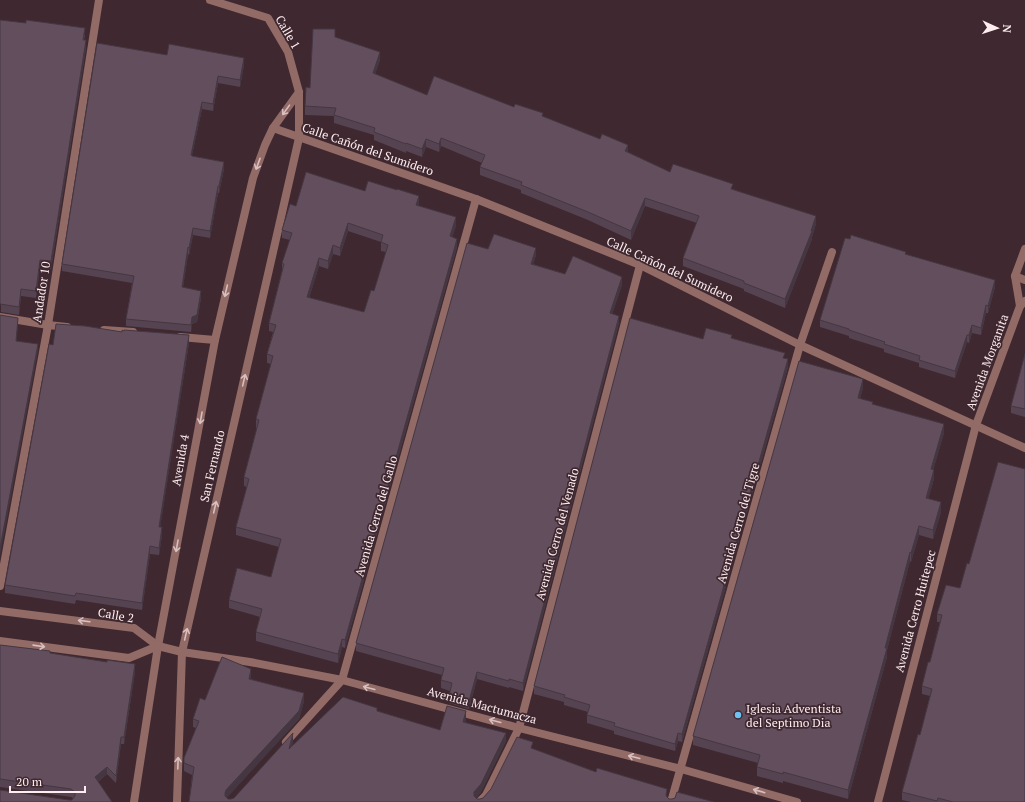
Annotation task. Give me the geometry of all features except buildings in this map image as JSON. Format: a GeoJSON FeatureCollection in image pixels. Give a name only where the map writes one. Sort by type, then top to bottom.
{"type":"FeatureCollection","features":[{"type":"Feature","properties":{"kind":"street","name":"Andador 10"},"geometry":{"type":"LineString","coordinates":[[0,586],[48,325],[99,0]]}},
{"type":"Feature","properties":{"kind":"street","name":"Calle 1"},"geometry":{"type":"LineString","coordinates":[[210,0],[268,18],[288,52],[299,92],[299,138]]}},
{"type":"Feature","properties":{"kind":"street"},"geometry":{"type":"LineString","coordinates":[[273,128],[299,92]]}},
{"type":"Feature","properties":{"kind":"street","name":"Calle Cañón del Sumidero"},"geometry":{"type":"LineString","coordinates":[[273,128],[476,199],[640,265],[800,345],[1025,448]]}},
{"type":"Feature","properties":{"kind":"street","name":"Avenida 4"},"geometry":{"type":"LineString","coordinates":[[134,802],[158,646],[215,340],[252,178],[273,128]]}},
{"type":"Feature","properties":{"kind":"street","name":"San Fernando"},"geometry":{"type":"LineString","coordinates":[[177,802],[182,652],[299,138]]}},
{"type":"Feature","properties":{"kind":"street","name":"Avenida Cerro del Gallo"},"geometry":{"type":"LineString","coordinates":[[278,750],[342,680],[476,199]]}},
{"type":"Feature","properties":{"kind":"street","name":"Avenida Morganita"},"geometry":{"type":"LineString","coordinates":[[976,425],[1022,303],[1015,276],[1025,249]]}},
{"type":"Feature","properties":{"kind":"street","name":"Avenida Cerro del Tigre"},"geometry":{"type":"LineString","coordinates":[[671,802],[800,345],[832,252]]}},
{"type":"Feature","properties":{"kind":"street","name":"Avenida Cerro del Venado"},"geometry":{"type":"LineString","coordinates":[[479,802],[486,795],[519,728],[640,265]]}},
{"type":"Feature","properties":{"kind":"street"},"geometry":{"type":"LineString","coordinates":[[1015,276],[1025,280]]}},
{"type":"Feature","properties":{"kind":"street"},"geometry":{"type":"LineString","coordinates":[[0,317],[48,325],[72,327]]}},
{"type":"Feature","properties":{"kind":"street"},"geometry":{"type":"LineString","coordinates":[[96,329],[143,333]]}},
{"type":"Feature","properties":{"kind":"street"},"geometry":{"type":"LineString","coordinates":[[175,336],[215,340]]}},
{"type":"Feature","properties":{"kind":"street","name":"Avenida Cerro Huitepec"},"geometry":{"type":"LineString","coordinates":[[878,802],[976,425]]}},
{"type":"Feature","properties":{"kind":"street","name":"Calle 2"},"geometry":{"type":"LineString","coordinates":[[0,611],[134,628],[158,646]]}},
{"type":"Feature","properties":{"kind":"street"},"geometry":{"type":"LineString","coordinates":[[0,641],[129,658],[158,646]]}},
{"type":"Feature","properties":{"kind":"street","name":"Avenida Mactumacza"},"geometry":{"type":"LineString","coordinates":[[158,646],[182,652],[250,662],[342,680],[519,728],[681,769],[797,802]]}},
{"type":"Feature","properties":{"kind":"place","name":"Iglesia Adventista del Septimo Dia"},"geometry":{"type":"Point","coordinates":[738,715]}}]}
